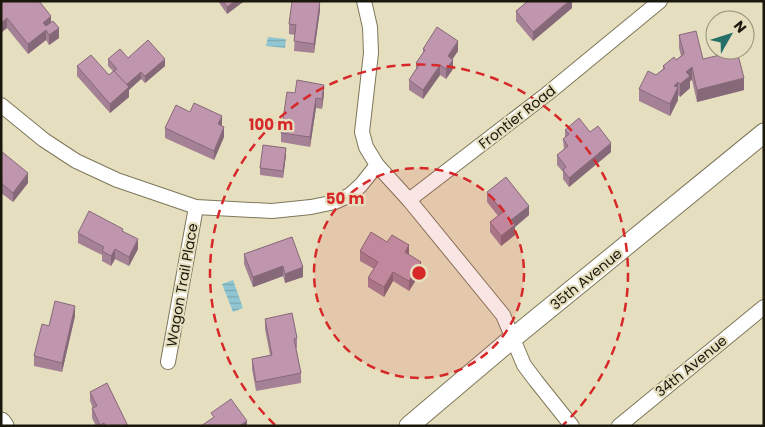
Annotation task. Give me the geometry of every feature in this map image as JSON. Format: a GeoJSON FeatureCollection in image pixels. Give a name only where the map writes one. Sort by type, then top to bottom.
{"type":"FeatureCollection","features":[{"type":"Feature","properties":{"kind":"main road","name":"35th Avenue"},"geometry":{"type":"LineString","coordinates":[[409,426],[513,338],[764,133]]}},
{"type":"Feature","properties":{"kind":"main road"},"geometry":{"type":"LineString","coordinates":[[1,422],[4,426]]}},
{"type":"Feature","properties":{"kind":"street"},"geometry":{"type":"LineString","coordinates":[[364,1],[370,27],[371,53],[362,132],[366,147],[377,165],[409,200],[503,315],[524,365],[572,426]]}},
{"type":"Feature","properties":{"kind":"street","name":"Frontier Road"},"geometry":{"type":"LineString","coordinates":[[409,200],[547,94],[660,1]]}},
{"type":"Feature","properties":{"kind":"street"},"geometry":{"type":"LineString","coordinates":[[1,105],[44,140],[76,161],[117,180],[196,207],[272,211],[311,207],[335,202],[350,195],[377,165]]}},
{"type":"Feature","properties":{"kind":"street","name":"Wagon Trail Place"},"geometry":{"type":"LineString","coordinates":[[168,362],[196,207]]}},
{"type":"Feature","properties":{"kind":"street","name":"34th Avenue"},"geometry":{"type":"LineString","coordinates":[[619,426],[764,307]]}},
{"type":"Feature","properties":{"kind":"water"},"geometry":{"type":"Polygon","coordinates":[[[268,37],[286,39],[285,48],[266,46],[268,37]]]}},
{"type":"Feature","properties":{"kind":"water"},"geometry":{"type":"Polygon","coordinates":[[[233,280],[243,308],[233,312],[222,284],[233,280]]]}},
{"type":"Feature","properties":{"kind":"building"},"geometry":{"type":"Polygon","coordinates":[[[1,1],[39,1],[51,16],[43,23],[46,26],[53,21],[59,28],[49,35],[46,30],[28,44],[7,18],[1,23],[1,1]]]}},
{"type":"Feature","properties":{"kind":"building"},"geometry":{"type":"Polygon","coordinates":[[[223,1],[235,1],[227,7],[223,1]]]}},
{"type":"Feature","properties":{"kind":"building"},"geometry":{"type":"Polygon","coordinates":[[[292,1],[320,1],[314,44],[294,41],[296,25],[289,24],[292,1]]]}},
{"type":"Feature","properties":{"kind":"building"},"geometry":{"type":"Polygon","coordinates":[[[528,1],[569,1],[533,32],[516,11],[528,1]]]}},
{"type":"Feature","properties":{"kind":"building"},"geometry":{"type":"Polygon","coordinates":[[[437,27],[458,41],[448,56],[453,60],[446,69],[440,65],[423,90],[409,80],[419,65],[416,63],[425,50],[423,49],[437,27]]]}},
{"type":"Feature","properties":{"kind":"building"},"geometry":{"type":"Polygon","coordinates":[[[696,31],[703,59],[739,60],[744,78],[697,90],[692,67],[686,72],[690,76],[674,86],[678,87],[670,104],[639,89],[648,71],[656,75],[674,57],[676,60],[684,54],[679,35],[696,31]]]}},
{"type":"Feature","properties":{"kind":"building"},"geometry":{"type":"Polygon","coordinates":[[[148,40],[165,59],[145,76],[141,72],[126,85],[114,71],[117,69],[108,59],[120,49],[128,58],[148,40]]]}},
{"type":"Feature","properties":{"kind":"building"},"geometry":{"type":"Polygon","coordinates":[[[91,55],[109,75],[114,71],[129,87],[110,104],[77,66],[91,55]]]}},
{"type":"Feature","properties":{"kind":"building"},"geometry":{"type":"Polygon","coordinates":[[[297,80],[324,85],[322,99],[316,98],[310,137],[281,133],[287,92],[295,93],[297,80]]]}},
{"type":"Feature","properties":{"kind":"building"},"geometry":{"type":"Polygon","coordinates":[[[194,103],[222,116],[218,124],[224,127],[214,151],[165,128],[176,105],[190,112],[194,103]]]}},
{"type":"Feature","properties":{"kind":"building"},"geometry":{"type":"Polygon","coordinates":[[[579,118],[590,132],[598,126],[611,143],[569,178],[563,170],[566,167],[557,155],[568,146],[563,139],[569,134],[565,130],[579,118]]]}},
{"type":"Feature","properties":{"kind":"building"},"geometry":{"type":"Polygon","coordinates":[[[263,145],[286,148],[283,171],[260,168],[263,145]]]}},
{"type":"Feature","properties":{"kind":"building"},"geometry":{"type":"Polygon","coordinates":[[[1,151],[28,173],[13,193],[1,183],[1,151]]]}},
{"type":"Feature","properties":{"kind":"building"},"geometry":{"type":"Polygon","coordinates":[[[506,177],[529,206],[511,220],[515,225],[501,236],[490,222],[503,212],[487,192],[506,177]]]}},
{"type":"Feature","properties":{"kind":"building"},"geometry":{"type":"Polygon","coordinates":[[[89,211],[138,239],[129,257],[115,249],[111,256],[102,251],[104,247],[78,233],[89,211]]]}},
{"type":"Feature","properties":{"kind":"building"},"geometry":{"type":"Polygon","coordinates":[[[371,232],[387,242],[392,235],[409,245],[405,252],[421,262],[409,281],[393,272],[384,287],[368,278],[378,262],[360,251],[371,232]]]}},
{"type":"Feature","properties":{"kind":"building"},"geometry":{"type":"Polygon","coordinates":[[[292,237],[303,267],[285,274],[283,266],[253,277],[244,254],[292,237]]]}},
{"type":"Feature","properties":{"kind":"building"},"geometry":{"type":"Polygon","coordinates":[[[55,301],[75,306],[62,363],[34,356],[42,324],[49,326],[55,301]]]}},
{"type":"Feature","properties":{"kind":"building"},"geometry":{"type":"Polygon","coordinates":[[[292,313],[297,338],[294,339],[301,373],[256,382],[252,359],[272,355],[265,319],[292,313]]]}},
{"type":"Feature","properties":{"kind":"building"},"geometry":{"type":"Polygon","coordinates":[[[107,383],[128,426],[105,426],[104,423],[100,425],[92,408],[97,406],[90,392],[107,383]]]}},
{"type":"Feature","properties":{"kind":"building"},"geometry":{"type":"Polygon","coordinates":[[[231,399],[247,421],[239,426],[201,426],[214,417],[211,413],[231,399]]]}}]}
